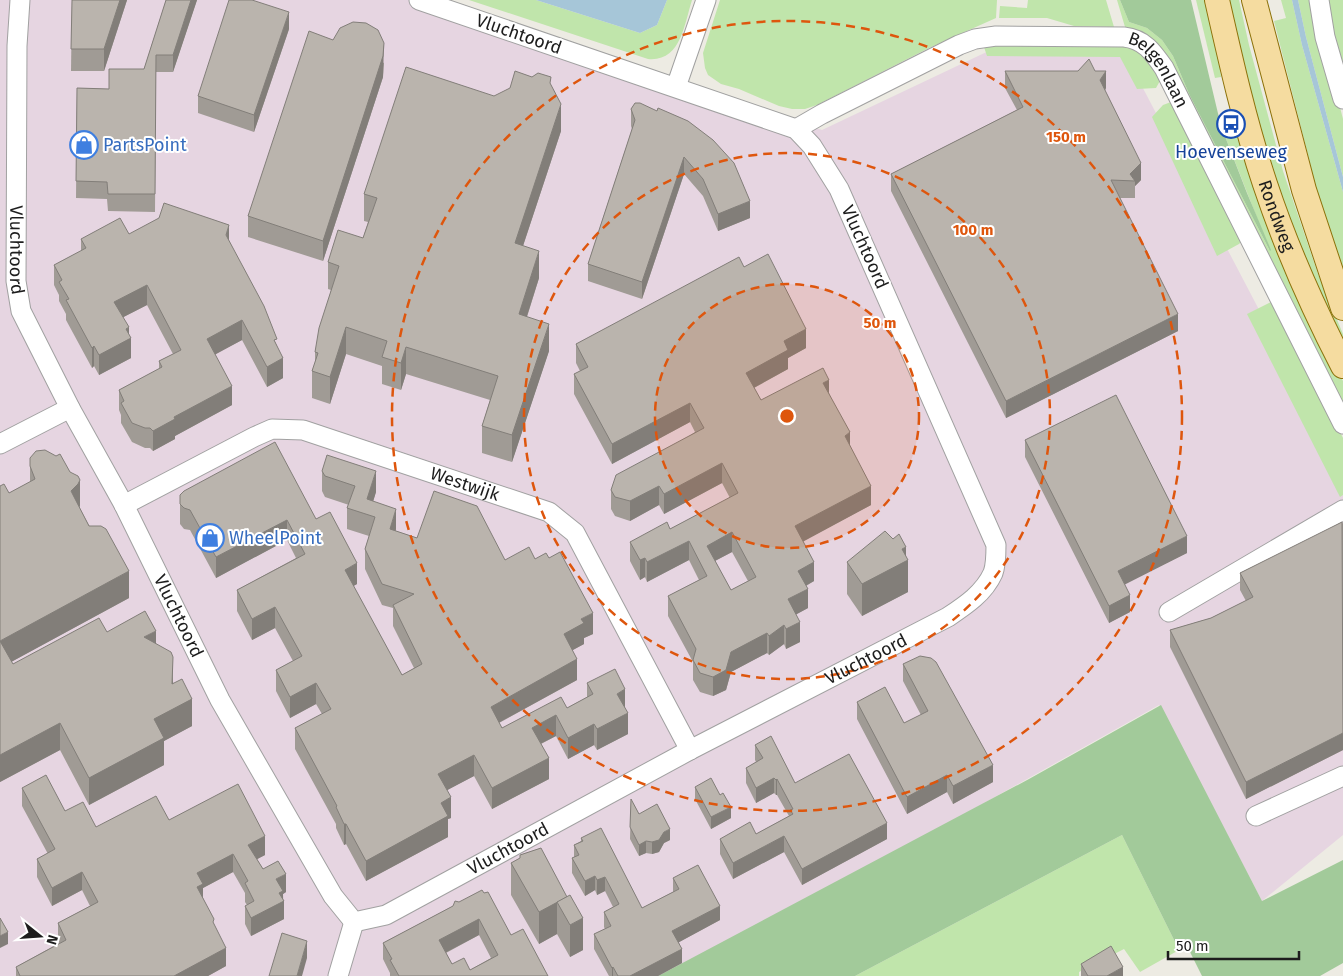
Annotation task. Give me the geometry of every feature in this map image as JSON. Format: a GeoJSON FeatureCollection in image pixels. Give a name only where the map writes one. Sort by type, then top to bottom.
{"type":"FeatureCollection","features":[{"type":"Feature","properties":{"kind":"main road","name":"Rondweg"},"geometry":{"type":"LineString","coordinates":[[1216,0],[1265,184],[1297,268],[1343,366]]}},
{"type":"Feature","properties":{"kind":"main road","name":"Rondweg"},"geometry":{"type":"LineString","coordinates":[[1254,0],[1304,190],[1343,308]]}},
{"type":"Feature","properties":{"kind":"street","name":"Vluchtoord"},"geometry":{"type":"LineString","coordinates":[[20,0],[9,46],[16,281],[21,312],[70,408],[124,505],[220,700],[333,896],[354,922],[386,915],[690,750],[948,617],[970,602],[984,588],[994,571],[996,545],[839,189],[812,146],[796,129],[419,0]]}},
{"type":"Feature","properties":{"kind":"street"},"geometry":{"type":"LineString","coordinates":[[676,87],[706,0]]}},
{"type":"Feature","properties":{"kind":"street"},"geometry":{"type":"LineString","coordinates":[[1318,0],[1325,37],[1343,99]]}},
{"type":"Feature","properties":{"kind":"street","name":"Belgenlaan"},"geometry":{"type":"LineString","coordinates":[[796,129],[847,101],[975,39],[996,36],[1124,37],[1140,41],[1152,51],[1164,68],[1343,424]]}},
{"type":"Feature","properties":{"kind":"street"},"geometry":{"type":"LineString","coordinates":[[0,444],[70,408]]}},
{"type":"Feature","properties":{"kind":"street","name":"Westwijk"},"geometry":{"type":"LineString","coordinates":[[124,505],[254,436],[272,429],[303,430],[549,512],[575,533],[690,750]]}},
{"type":"Feature","properties":{"kind":"street"},"geometry":{"type":"LineString","coordinates":[[1169,612],[1343,510]]}},
{"type":"Feature","properties":{"kind":"street"},"geometry":{"type":"LineString","coordinates":[[1256,816],[1343,776]]}},
{"type":"Feature","properties":{"kind":"street"},"geometry":{"type":"LineString","coordinates":[[338,976],[354,922]]}},
{"type":"Feature","properties":{"kind":"shaded area"},"geometry":{"type":"Polygon","coordinates":[[[0,0],[435,0],[822,130],[995,48],[1124,52],[1343,470],[1343,835],[1262,901],[1159,705],[676,976],[0,976],[0,0]]]}},
{"type":"Feature","properties":{"kind":"green space"},"geometry":{"type":"Polygon","coordinates":[[[469,0],[536,0],[640,33],[657,25],[667,0],[692,0],[683,30],[674,48],[668,55],[648,59],[469,0]]]}},
{"type":"Feature","properties":{"kind":"green space"},"geometry":{"type":"Polygon","coordinates":[[[720,0],[997,0],[996,18],[929,48],[817,105],[805,109],[792,109],[721,84],[708,75],[703,53],[720,0]]]}},
{"type":"Feature","properties":{"kind":"green space"},"geometry":{"type":"Polygon","coordinates":[[[1028,0],[1106,0],[1114,27],[1074,26],[1047,18],[999,18],[1000,6],[1027,8],[1028,0]]]}},
{"type":"Feature","properties":{"kind":"green space"},"geometry":{"type":"Polygon","coordinates":[[[1117,0],[1120,0],[1129,22],[1147,28],[1162,40],[1173,56],[1190,96],[1270,251],[1221,126],[1233,123],[1256,174],[1316,326],[1343,381],[1343,407],[1164,52],[1147,35],[1125,27],[1117,0]]]}},
{"type":"Feature","properties":{"kind":"green space"},"geometry":{"type":"Polygon","coordinates":[[[1120,0],[1191,0],[1221,126],[1270,251],[1190,96],[1173,56],[1162,40],[1147,28],[1129,22],[1120,0]]]}},
{"type":"Feature","properties":{"kind":"green space"},"geometry":{"type":"Polygon","coordinates":[[[1196,0],[1211,0],[1214,10],[1221,77],[1215,78],[1196,0]]]}},
{"type":"Feature","properties":{"kind":"green space"},"geometry":{"type":"Polygon","coordinates":[[[1224,0],[1239,0],[1249,45],[1283,171],[1318,274],[1343,334],[1343,356],[1267,173],[1224,0]]]}},
{"type":"Feature","properties":{"kind":"green space"},"geometry":{"type":"Polygon","coordinates":[[[1281,0],[1292,0],[1302,45],[1343,192],[1343,286],[1316,193],[1274,21],[1286,18],[1281,0]]]}},
{"type":"Feature","properties":{"kind":"green space"},"geometry":{"type":"Polygon","coordinates":[[[1298,0],[1312,0],[1343,119],[1343,177],[1306,37],[1298,0]]]}},
{"type":"Feature","properties":{"kind":"green space"},"geometry":{"type":"Polygon","coordinates":[[[1325,0],[1343,0],[1343,78],[1325,0]]]}},
{"type":"Feature","properties":{"kind":"green space"},"geometry":{"type":"Polygon","coordinates":[[[1002,45],[1113,45],[1131,47],[1148,59],[1161,79],[1156,88],[1137,89],[1120,57],[987,56],[984,47],[1002,45]]]}},
{"type":"Feature","properties":{"kind":"green space"},"geometry":{"type":"Polygon","coordinates":[[[1171,102],[1241,242],[1217,256],[1152,117],[1163,105],[1171,102]]]}},
{"type":"Feature","properties":{"kind":"green space"},"geometry":{"type":"Polygon","coordinates":[[[1271,302],[1275,304],[1343,438],[1343,495],[1340,497],[1247,314],[1271,302]]]}},
{"type":"Feature","properties":{"kind":"green space"},"geometry":{"type":"Polygon","coordinates":[[[1161,705],[1262,901],[1343,860],[1343,963],[1320,976],[1202,976],[1186,944],[1179,950],[1122,835],[855,976],[658,976],[1029,779],[1161,705]]]}},
{"type":"Feature","properties":{"kind":"green space"},"geometry":{"type":"Polygon","coordinates":[[[1122,835],[1179,950],[1140,972],[1124,949],[1079,972],[1079,976],[855,976],[1122,835]]]}},
{"type":"Feature","properties":{"kind":"water"},"geometry":{"type":"Polygon","coordinates":[[[536,0],[667,0],[657,25],[640,33],[536,0]]]}},
{"type":"Feature","properties":{"kind":"water"},"geometry":{"type":"Polygon","coordinates":[[[1292,0],[1298,0],[1343,177],[1343,192],[1302,45],[1292,0]]]}},
{"type":"Feature","properties":{"kind":"building"},"geometry":{"type":"Polygon","coordinates":[[[72,0],[120,0],[104,49],[71,49],[72,0]]]}},
{"type":"Feature","properties":{"kind":"building"},"geometry":{"type":"Polygon","coordinates":[[[166,0],[191,0],[173,55],[156,55],[155,194],[108,194],[107,182],[76,181],[77,88],[109,89],[109,69],[144,69],[166,0]]]}},
{"type":"Feature","properties":{"kind":"building"},"geometry":{"type":"Polygon","coordinates":[[[229,0],[252,0],[289,12],[254,115],[198,96],[229,0]]]}},
{"type":"Feature","properties":{"kind":"building"},"geometry":{"type":"Polygon","coordinates":[[[353,22],[366,23],[378,30],[384,43],[383,56],[323,241],[248,216],[309,31],[333,40],[340,28],[353,22]]]}},
{"type":"Feature","properties":{"kind":"building"},"geometry":{"type":"Polygon","coordinates":[[[1089,59],[1095,71],[1106,71],[1100,80],[1141,163],[1130,174],[1135,181],[1111,180],[1178,314],[1006,401],[891,174],[1023,107],[1005,71],[1078,71],[1089,59]]]}},
{"type":"Feature","properties":{"kind":"building"},"geometry":{"type":"Polygon","coordinates":[[[406,67],[494,96],[510,88],[515,71],[532,77],[538,73],[551,77],[550,83],[561,104],[515,243],[539,251],[519,314],[549,324],[512,435],[482,426],[498,376],[406,347],[401,363],[382,357],[387,341],[346,327],[330,377],[312,371],[318,353],[315,352],[319,328],[339,266],[328,262],[338,230],[363,238],[377,198],[364,194],[406,67]]]}},
{"type":"Feature","properties":{"kind":"building"},"geometry":{"type":"Polygon","coordinates":[[[635,103],[640,103],[657,111],[658,108],[688,121],[713,140],[734,163],[750,201],[718,214],[703,179],[684,157],[642,282],[588,264],[635,120],[631,109],[635,103]]]}},
{"type":"Feature","properties":{"kind":"building"},"geometry":{"type":"Polygon","coordinates":[[[164,203],[229,225],[226,235],[264,306],[277,339],[274,340],[283,358],[267,367],[242,320],[207,339],[232,386],[174,417],[175,419],[153,431],[150,428],[132,423],[121,403],[124,401],[119,390],[162,367],[159,361],[181,350],[147,285],[114,302],[129,327],[126,329],[131,338],[99,355],[94,346],[92,348],[66,300],[69,299],[59,282],[62,280],[54,265],[86,248],[81,239],[120,218],[129,234],[159,218],[164,203]]]}},
{"type":"Feature","properties":{"kind":"building"},"geometry":{"type":"Polygon","coordinates":[[[768,254],[806,329],[784,341],[788,350],[746,373],[761,400],[823,368],[829,380],[823,383],[850,432],[845,436],[871,486],[795,526],[814,562],[798,571],[808,589],[788,599],[800,622],[786,629],[784,625],[769,636],[767,633],[731,652],[726,670],[713,677],[700,673],[693,660],[696,649],[668,596],[707,576],[689,541],[647,562],[645,558],[640,560],[630,542],[667,522],[670,529],[738,493],[722,463],[664,494],[659,486],[630,501],[615,497],[611,490],[616,475],[704,428],[690,403],[612,444],[574,374],[588,367],[576,344],[739,257],[744,267],[768,254]],[[732,532],[707,546],[731,590],[756,577],[732,532]]]}},
{"type":"Feature","properties":{"kind":"building"},"geometry":{"type":"Polygon","coordinates":[[[1116,395],[1187,536],[1118,571],[1130,595],[1109,606],[1025,440],[1116,395]]]}},
{"type":"Feature","properties":{"kind":"building"},"geometry":{"type":"Polygon","coordinates":[[[275,442],[316,519],[330,512],[357,563],[345,570],[402,675],[422,664],[393,605],[414,594],[382,584],[365,549],[375,517],[347,508],[355,486],[325,476],[322,471],[327,455],[376,471],[367,499],[396,509],[390,529],[417,538],[434,491],[477,506],[505,560],[529,547],[535,559],[546,553],[549,558],[560,552],[593,613],[581,619],[584,623],[564,634],[577,659],[491,707],[502,728],[561,697],[567,708],[593,694],[587,683],[615,669],[625,689],[617,694],[628,713],[597,729],[594,724],[568,738],[556,715],[532,728],[549,758],[492,788],[474,755],[438,774],[451,797],[441,803],[448,816],[366,861],[346,824],[344,824],[337,806],[295,728],[331,709],[316,683],[290,697],[276,670],[302,656],[275,607],[252,619],[237,590],[305,554],[287,520],[216,557],[190,510],[180,504],[180,495],[184,491],[275,442]]]}},
{"type":"Feature","properties":{"kind":"building"},"geometry":{"type":"Polygon","coordinates":[[[45,450],[56,456],[60,454],[70,472],[78,476],[80,480],[71,491],[89,526],[101,526],[106,529],[129,571],[0,641],[0,486],[4,484],[9,493],[35,479],[30,466],[30,458],[36,451],[45,450]]]}},
{"type":"Feature","properties":{"kind":"building"},"geometry":{"type":"Polygon","coordinates":[[[1342,522],[1343,733],[1246,782],[1170,630],[1211,618],[1253,597],[1240,573],[1342,522]]]}},
{"type":"Feature","properties":{"kind":"building"},"geometry":{"type":"Polygon","coordinates":[[[885,531],[893,539],[899,534],[906,547],[902,549],[908,560],[862,584],[847,562],[885,531]]]}},
{"type":"Feature","properties":{"kind":"building"},"geometry":{"type":"Polygon","coordinates":[[[145,611],[156,631],[144,637],[171,652],[173,657],[172,684],[182,679],[192,699],[154,719],[164,738],[89,778],[60,723],[0,755],[0,641],[13,664],[99,618],[107,632],[145,611]]]}},
{"type":"Feature","properties":{"kind":"building"},"geometry":{"type":"Polygon","coordinates":[[[920,656],[931,658],[936,662],[993,765],[953,786],[947,775],[907,797],[857,702],[885,687],[904,723],[928,711],[903,664],[920,656]]]}},
{"type":"Feature","properties":{"kind":"building"},"geometry":{"type":"Polygon","coordinates":[[[771,736],[795,783],[849,754],[887,823],[802,869],[784,836],[733,863],[720,839],[750,822],[756,834],[793,814],[790,810],[793,809],[777,779],[774,778],[756,788],[746,768],[763,758],[755,745],[771,736]]]}},
{"type":"Feature","properties":{"kind":"building"},"geometry":{"type":"Polygon","coordinates":[[[46,775],[65,811],[83,802],[96,827],[156,796],[169,820],[238,784],[265,836],[248,845],[263,869],[278,861],[286,874],[276,879],[283,891],[279,893],[284,901],[251,918],[245,906],[254,901],[245,883],[248,881],[233,854],[197,873],[203,884],[197,887],[214,919],[213,922],[226,948],[174,976],[20,976],[16,967],[66,940],[58,923],[98,902],[82,872],[52,888],[37,859],[55,849],[22,788],[46,775]]]}},
{"type":"Feature","properties":{"kind":"building"},"geometry":{"type":"Polygon","coordinates":[[[711,778],[720,795],[723,793],[731,807],[711,817],[695,787],[711,778]]]}},
{"type":"Feature","properties":{"kind":"building"},"geometry":{"type":"Polygon","coordinates":[[[631,799],[639,814],[657,804],[670,829],[664,832],[659,840],[646,841],[639,845],[630,827],[631,799]]]}},
{"type":"Feature","properties":{"kind":"building"},"geometry":{"type":"Polygon","coordinates":[[[601,828],[642,908],[679,889],[673,878],[698,865],[720,906],[672,931],[682,949],[630,976],[618,976],[594,934],[611,926],[604,912],[619,904],[605,877],[597,880],[595,876],[585,881],[572,858],[579,855],[574,845],[583,841],[581,838],[601,828]]]}},
{"type":"Feature","properties":{"kind":"building"},"geometry":{"type":"Polygon","coordinates":[[[541,848],[567,897],[539,912],[511,863],[520,858],[520,855],[541,848]]]}},
{"type":"Feature","properties":{"kind":"building"},"geometry":{"type":"Polygon","coordinates":[[[482,890],[484,893],[488,892],[511,935],[523,929],[548,976],[399,976],[383,943],[453,906],[455,901],[459,902],[482,890]],[[479,919],[439,940],[452,964],[464,958],[470,970],[498,955],[479,919]]]}},
{"type":"Feature","properties":{"kind":"building"},"geometry":{"type":"Polygon","coordinates":[[[570,895],[583,918],[570,925],[557,902],[570,895]]]}},
{"type":"Feature","properties":{"kind":"building"},"geometry":{"type":"Polygon","coordinates":[[[0,918],[8,932],[0,936],[0,918]]]}},
{"type":"Feature","properties":{"kind":"building"},"geometry":{"type":"Polygon","coordinates":[[[282,933],[307,941],[297,976],[269,976],[282,933]]]}},
{"type":"Feature","properties":{"kind":"building"},"geometry":{"type":"Polygon","coordinates":[[[1111,946],[1123,967],[1107,976],[1088,976],[1081,964],[1111,946]]]}},
{"type":"Feature","properties":{"kind":"place","name":"Hoevenseweg"},"geometry":{"type":"Point","coordinates":[1231,124]}},
{"type":"Feature","properties":{"kind":"place","name":"PartsPoint"},"geometry":{"type":"Point","coordinates":[84,145]}},
{"type":"Feature","properties":{"kind":"place","name":"WheelPoint"},"geometry":{"type":"Point","coordinates":[210,538]}}]}
